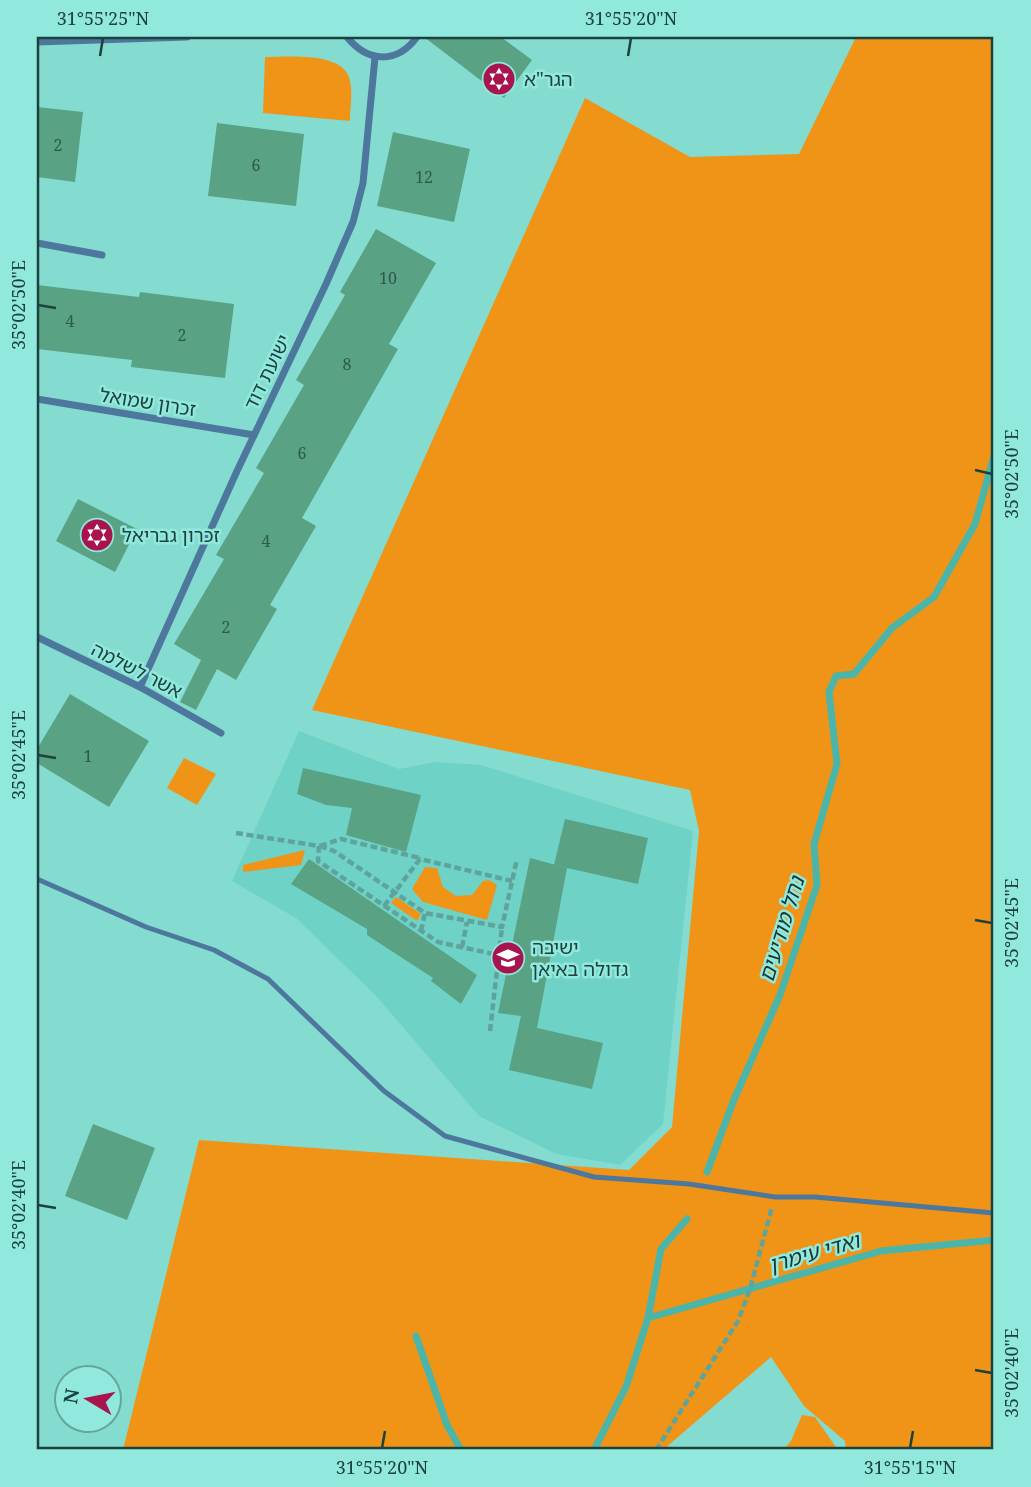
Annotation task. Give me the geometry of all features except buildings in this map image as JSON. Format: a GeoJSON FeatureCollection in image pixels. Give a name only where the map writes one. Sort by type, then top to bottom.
{"type":"FeatureCollection","features":[{"type":"Feature","properties":{"kind":"street"},"geometry":{"type":"LineString","coordinates":[[37,42],[187,37]]}},
{"type":"Feature","properties":{"kind":"street"},"geometry":{"type":"LineString","coordinates":[[347,37],[355,47],[375,57],[389,57],[407,49],[417,37]]}},
{"type":"Feature","properties":{"kind":"street","name":"ישועת דוד"},"geometry":{"type":"LineString","coordinates":[[140,687],[254,435],[327,284],[353,222],[363,183],[375,57]]}},
{"type":"Feature","properties":{"kind":"street"},"geometry":{"type":"LineString","coordinates":[[37,243],[102,255]]}},
{"type":"Feature","properties":{"kind":"street","name":"זכרון שמואל"},"geometry":{"type":"LineString","coordinates":[[37,399],[254,435]]}},
{"type":"Feature","properties":{"kind":"street","name":"אשר לשלמה"},"geometry":{"type":"LineString","coordinates":[[37,637],[140,687],[221,733]]}},
{"type":"Feature","properties":{"kind":"lane"},"geometry":{"type":"LineString","coordinates":[[37,879],[146,927],[214,950],[268,979],[384,1091],[445,1136],[594,1177],[689,1184],[775,1197],[938,1206],[994,1213]]}},
{"type":"Feature","properties":{"kind":"path"},"geometry":{"type":"LineString","coordinates":[[236,832],[334,851],[425,913],[502,927]]}},
{"type":"Feature","properties":{"kind":"path"},"geometry":{"type":"LineString","coordinates":[[319,846],[341,839],[512,881]]}},
{"type":"Feature","properties":{"kind":"path"},"geometry":{"type":"LineString","coordinates":[[319,846],[318,861],[438,942],[498,955]]}},
{"type":"Feature","properties":{"kind":"path"},"geometry":{"type":"LineString","coordinates":[[384,906],[420,859]]}},
{"type":"Feature","properties":{"kind":"path"},"geometry":{"type":"LineString","coordinates":[[490,1031],[502,927],[517,859]]}},
{"type":"Feature","properties":{"kind":"path"},"geometry":{"type":"LineString","coordinates":[[421,931],[425,913]]}},
{"type":"Feature","properties":{"kind":"path"},"geometry":{"type":"LineString","coordinates":[[463,947],[467,922]]}},
{"type":"Feature","properties":{"kind":"path"},"geometry":{"type":"LineString","coordinates":[[656,1450],[738,1321],[750,1289],[775,1197]]}},
{"type":"Feature","properties":{"kind":"shaded area"},"geometry":{"type":"Polygon","coordinates":[[[856,37],[994,37],[994,1450],[846,1450],[845,1441],[804,1406],[771,1357],[663,1450],[123,1450],[199,1140],[629,1170],[672,1127],[699,831],[690,790],[312,710],[585,98],[690,157],[799,154],[856,37]]]}},
{"type":"Feature","properties":{"kind":"shaded area"},"geometry":{"type":"Polygon","coordinates":[[[265,57],[327,60],[346,71],[350,81],[350,121],[263,113],[265,57]]]}},
{"type":"Feature","properties":{"kind":"shaded area","name":"ישיבה גדולה באיאן"},"geometry":{"type":"Polygon","coordinates":[[[299,731],[399,769],[435,762],[481,765],[693,831],[663,1124],[620,1165],[556,1154],[479,1116],[377,997],[296,918],[232,881],[299,731]]]}},
{"type":"Feature","properties":{"kind":"shaded area"},"geometry":{"type":"Polygon","coordinates":[[[184,758],[216,774],[197,805],[167,788],[184,758]]]}},
{"type":"Feature","properties":{"kind":"shaded area"},"geometry":{"type":"Polygon","coordinates":[[[305,850],[301,865],[243,872],[243,865],[305,850]]]}},
{"type":"Feature","properties":{"kind":"shaded area"},"geometry":{"type":"Polygon","coordinates":[[[425,867],[437,868],[443,887],[456,896],[472,895],[483,881],[489,880],[497,885],[487,920],[423,902],[412,889],[425,867]]]}},
{"type":"Feature","properties":{"kind":"shaded area"},"geometry":{"type":"Polygon","coordinates":[[[396,897],[421,914],[417,921],[391,903],[396,897]]]}},
{"type":"Feature","properties":{"kind":"shaded area"},"geometry":{"type":"Polygon","coordinates":[[[802,1415],[815,1417],[838,1450],[783,1450],[791,1441],[802,1415]]]}},
{"type":"Feature","properties":{"kind":"waterway","name":"נחל מודיעים"},"geometry":{"type":"LineString","coordinates":[[707,1172],[733,1102],[780,995],[817,885],[814,844],[837,764],[829,692],[836,676],[854,674],[892,628],[934,597],[975,524],[994,456]]}},
{"type":"Feature","properties":{"kind":"waterway","name":"נחל מודיעים"},"geometry":{"type":"LineString","coordinates":[[594,1450],[626,1387],[648,1318],[661,1249],[687,1219]]}},
{"type":"Feature","properties":{"kind":"waterway","name":"ואדי עימרן"},"geometry":{"type":"LineString","coordinates":[[648,1318],[881,1251],[994,1240]]}},
{"type":"Feature","properties":{"kind":"waterway"},"geometry":{"type":"LineString","coordinates":[[416,1336],[447,1425],[461,1450]]}},
{"type":"Feature","properties":{"kind":"place","name":"הגר\"א"},"geometry":{"type":"Point","coordinates":[499,79]}},
{"type":"Feature","properties":{"kind":"place","name":"זכרון גבריאל"},"geometry":{"type":"Point","coordinates":[97,535]}},
{"type":"Feature","properties":{"kind":"place","name":"ישיבה גדולה באיאן"},"geometry":{"type":"Point","coordinates":[508,958]}}]}
